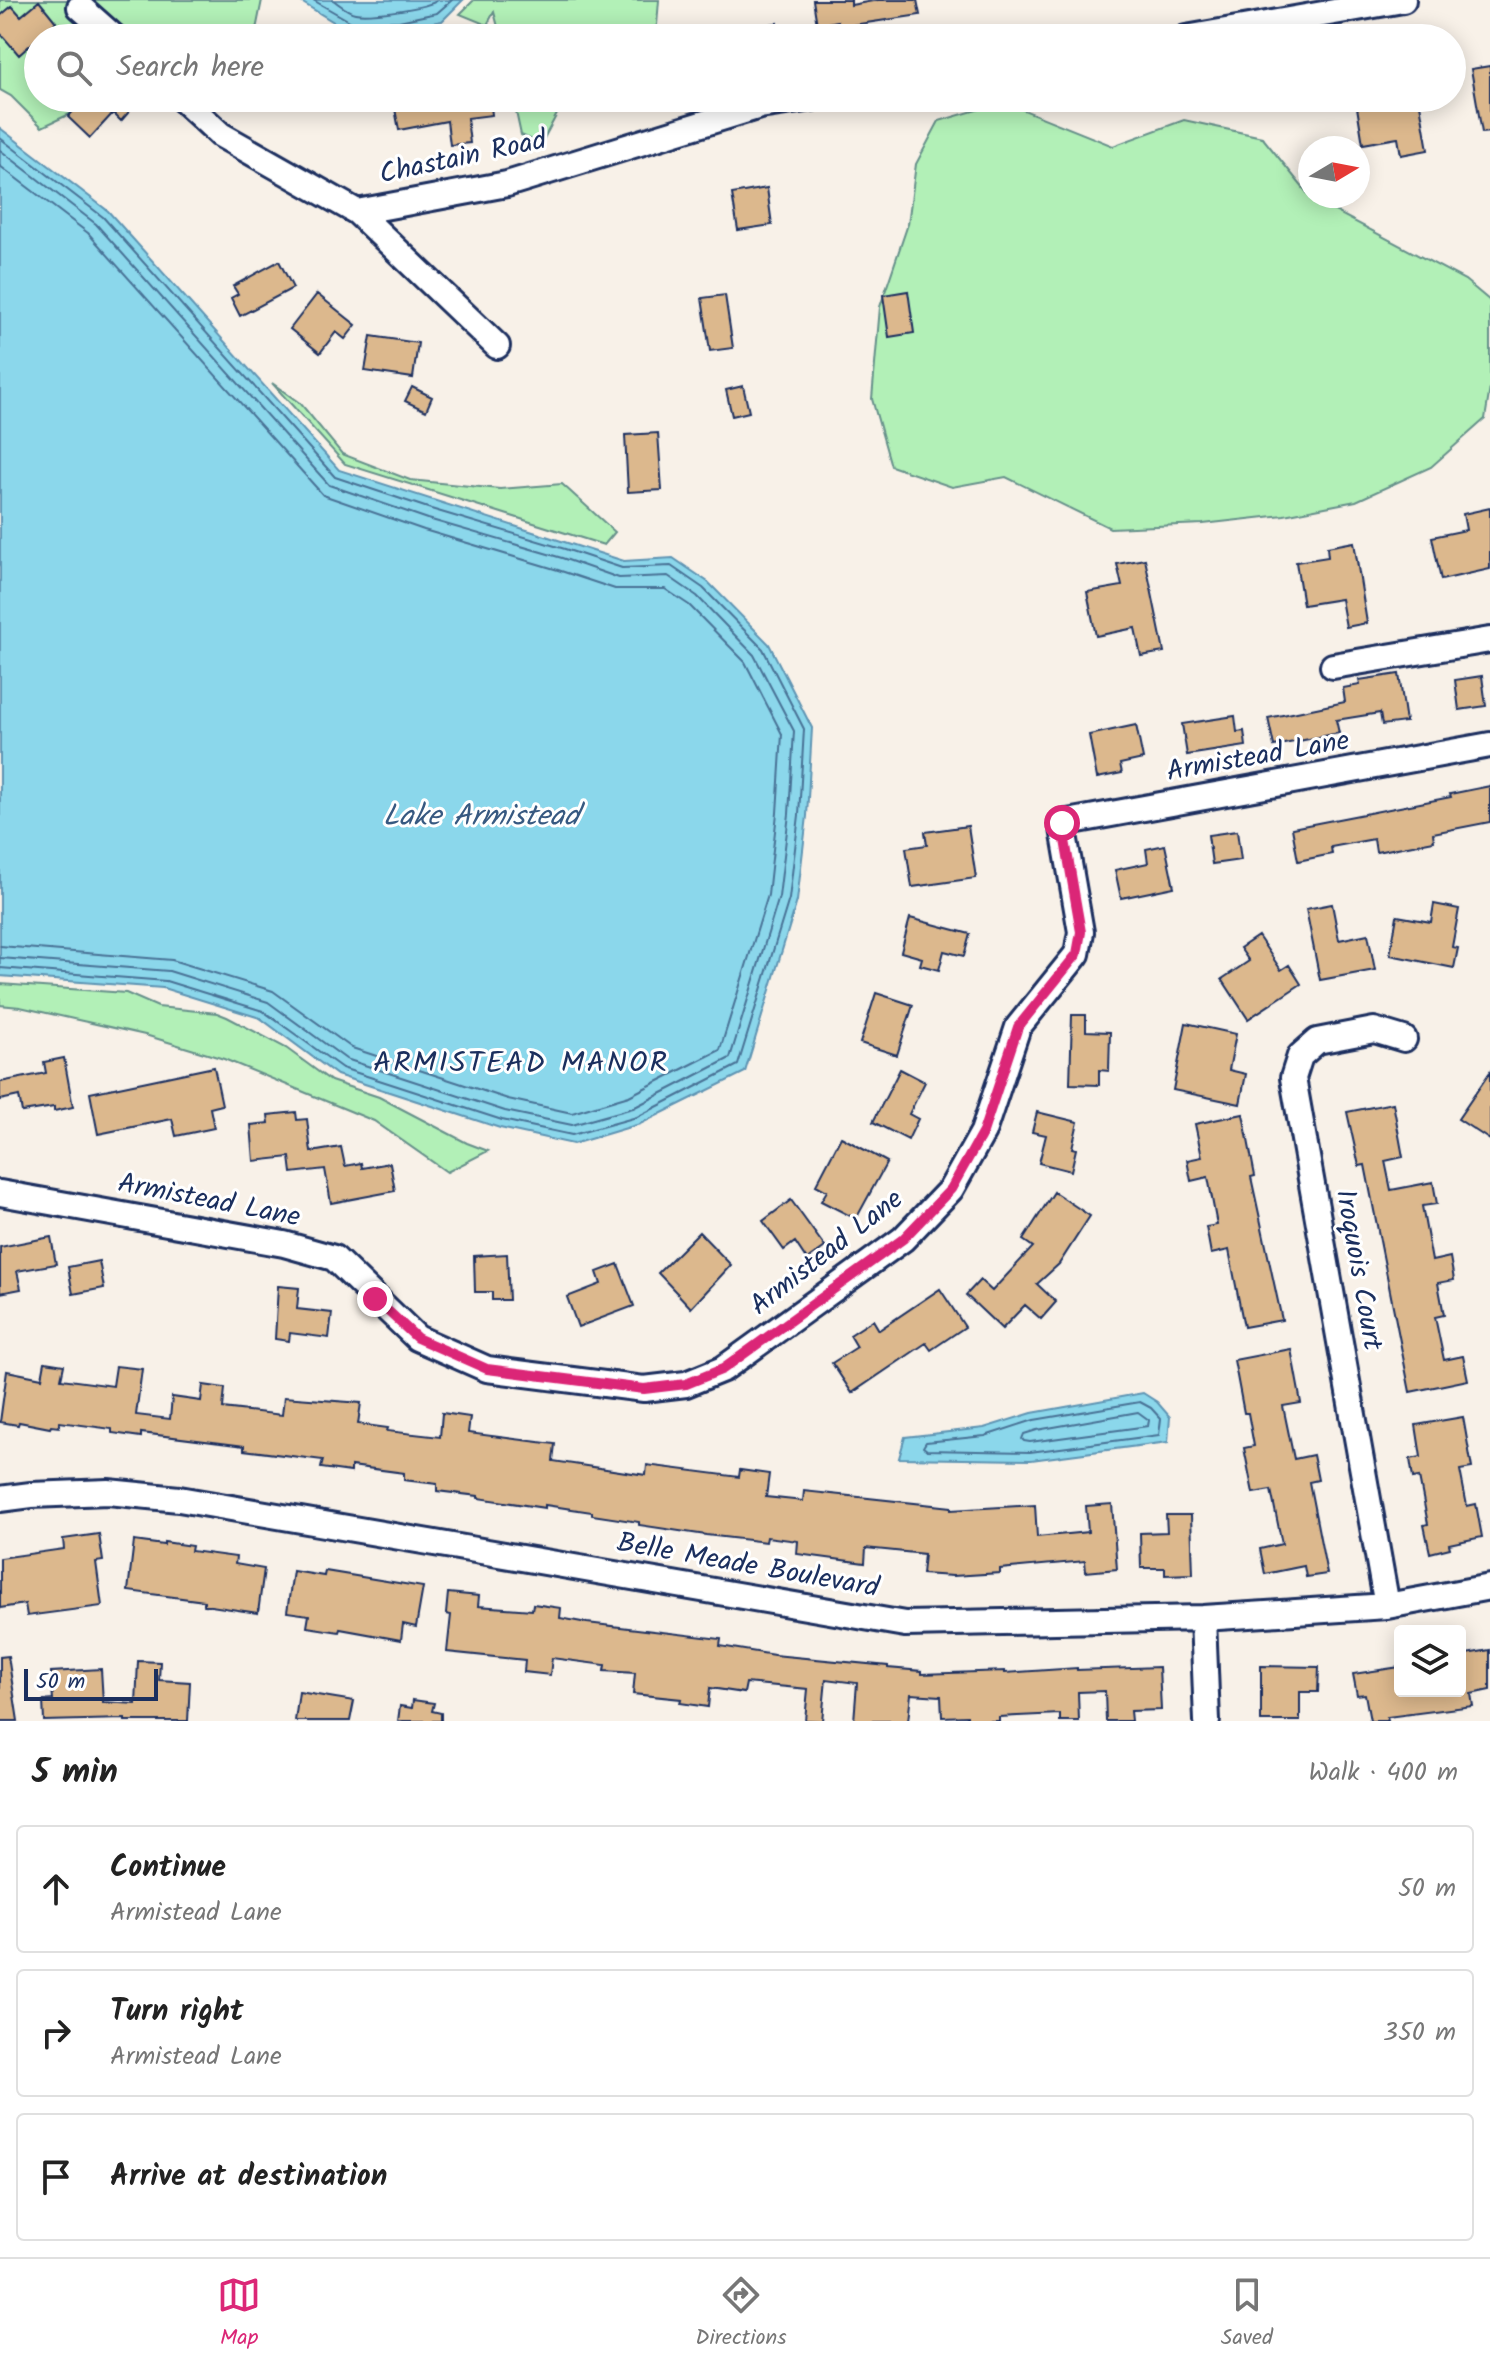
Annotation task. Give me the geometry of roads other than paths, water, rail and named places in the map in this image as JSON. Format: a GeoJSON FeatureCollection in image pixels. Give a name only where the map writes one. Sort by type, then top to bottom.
{"type":"FeatureCollection","features":[{"type":"Feature","properties":{"kind":"street"},"geometry":{"type":"LineString","coordinates":[[1266,24],[1403,0]]}},
{"type":"Feature","properties":{"kind":"street"},"geometry":{"type":"LineString","coordinates":[[80,7],[99,24]]}},
{"type":"Feature","properties":{"kind":"street","name":"Chastain Road"},"geometry":{"type":"LineString","coordinates":[[196,112],[221,135],[357,212],[497,346]]}},
{"type":"Feature","properties":{"kind":"street","name":"Chastain Road"},"geometry":{"type":"LineString","coordinates":[[357,212],[507,184],[741,112]]}},
{"type":"Feature","properties":{"kind":"street"},"geometry":{"type":"LineString","coordinates":[[1333,666],[1490,640]]}},
{"type":"Feature","properties":{"kind":"street","name":"Armistead Lane"},"geometry":{"type":"LineString","coordinates":[[0,1193],[284,1244],[334,1258],[417,1338],[487,1369],[644,1389],[686,1384],[723,1369],[903,1239],[951,1189],[983,1132],[1018,1027],[1077,954],[1081,932],[1062,823],[1490,745]]}},
{"type":"Feature","properties":{"kind":"street","name":"Iroquois Court"},"geometry":{"type":"LineString","coordinates":[[1387,1606],[1293,1078],[1300,1056],[1317,1041],[1374,1030],[1404,1039]]}},
{"type":"Feature","properties":{"kind":"street","name":"Belle Meade Boulevard"},"geometry":{"type":"LineString","coordinates":[[0,1499],[108,1492],[179,1499],[905,1624],[1203,1618],[1387,1606],[1490,1587]]}},
{"type":"Feature","properties":{"kind":"street"},"geometry":{"type":"LineString","coordinates":[[1203,1618],[1207,1721]]}},
{"type":"Feature","properties":{"kind":"water"},"geometry":{"type":"Polygon","coordinates":[[[298,0],[463,0],[442,21],[426,24],[337,24],[298,0]]]}},
{"type":"Feature","properties":{"kind":"water","name":"Lake Armistead"},"geometry":{"type":"Polygon","coordinates":[[[0,128],[108,211],[339,470],[624,561],[673,558],[708,582],[769,644],[812,728],[807,816],[797,901],[745,1072],[640,1124],[573,1144],[500,1128],[337,1075],[260,1018],[163,988],[0,976],[0,128]]]}},
{"type":"Feature","properties":{"kind":"water"},"geometry":{"type":"Polygon","coordinates":[[[1143,1393],[1157,1402],[1170,1417],[1168,1442],[1031,1460],[899,1458],[905,1437],[984,1428],[1032,1413],[1143,1393]]]}},
{"type":"Feature","properties":{"kind":"district","name":"ARMISTEAD MANOR"},"geometry":{"type":"Point","coordinates":[521,1064]}}]}
